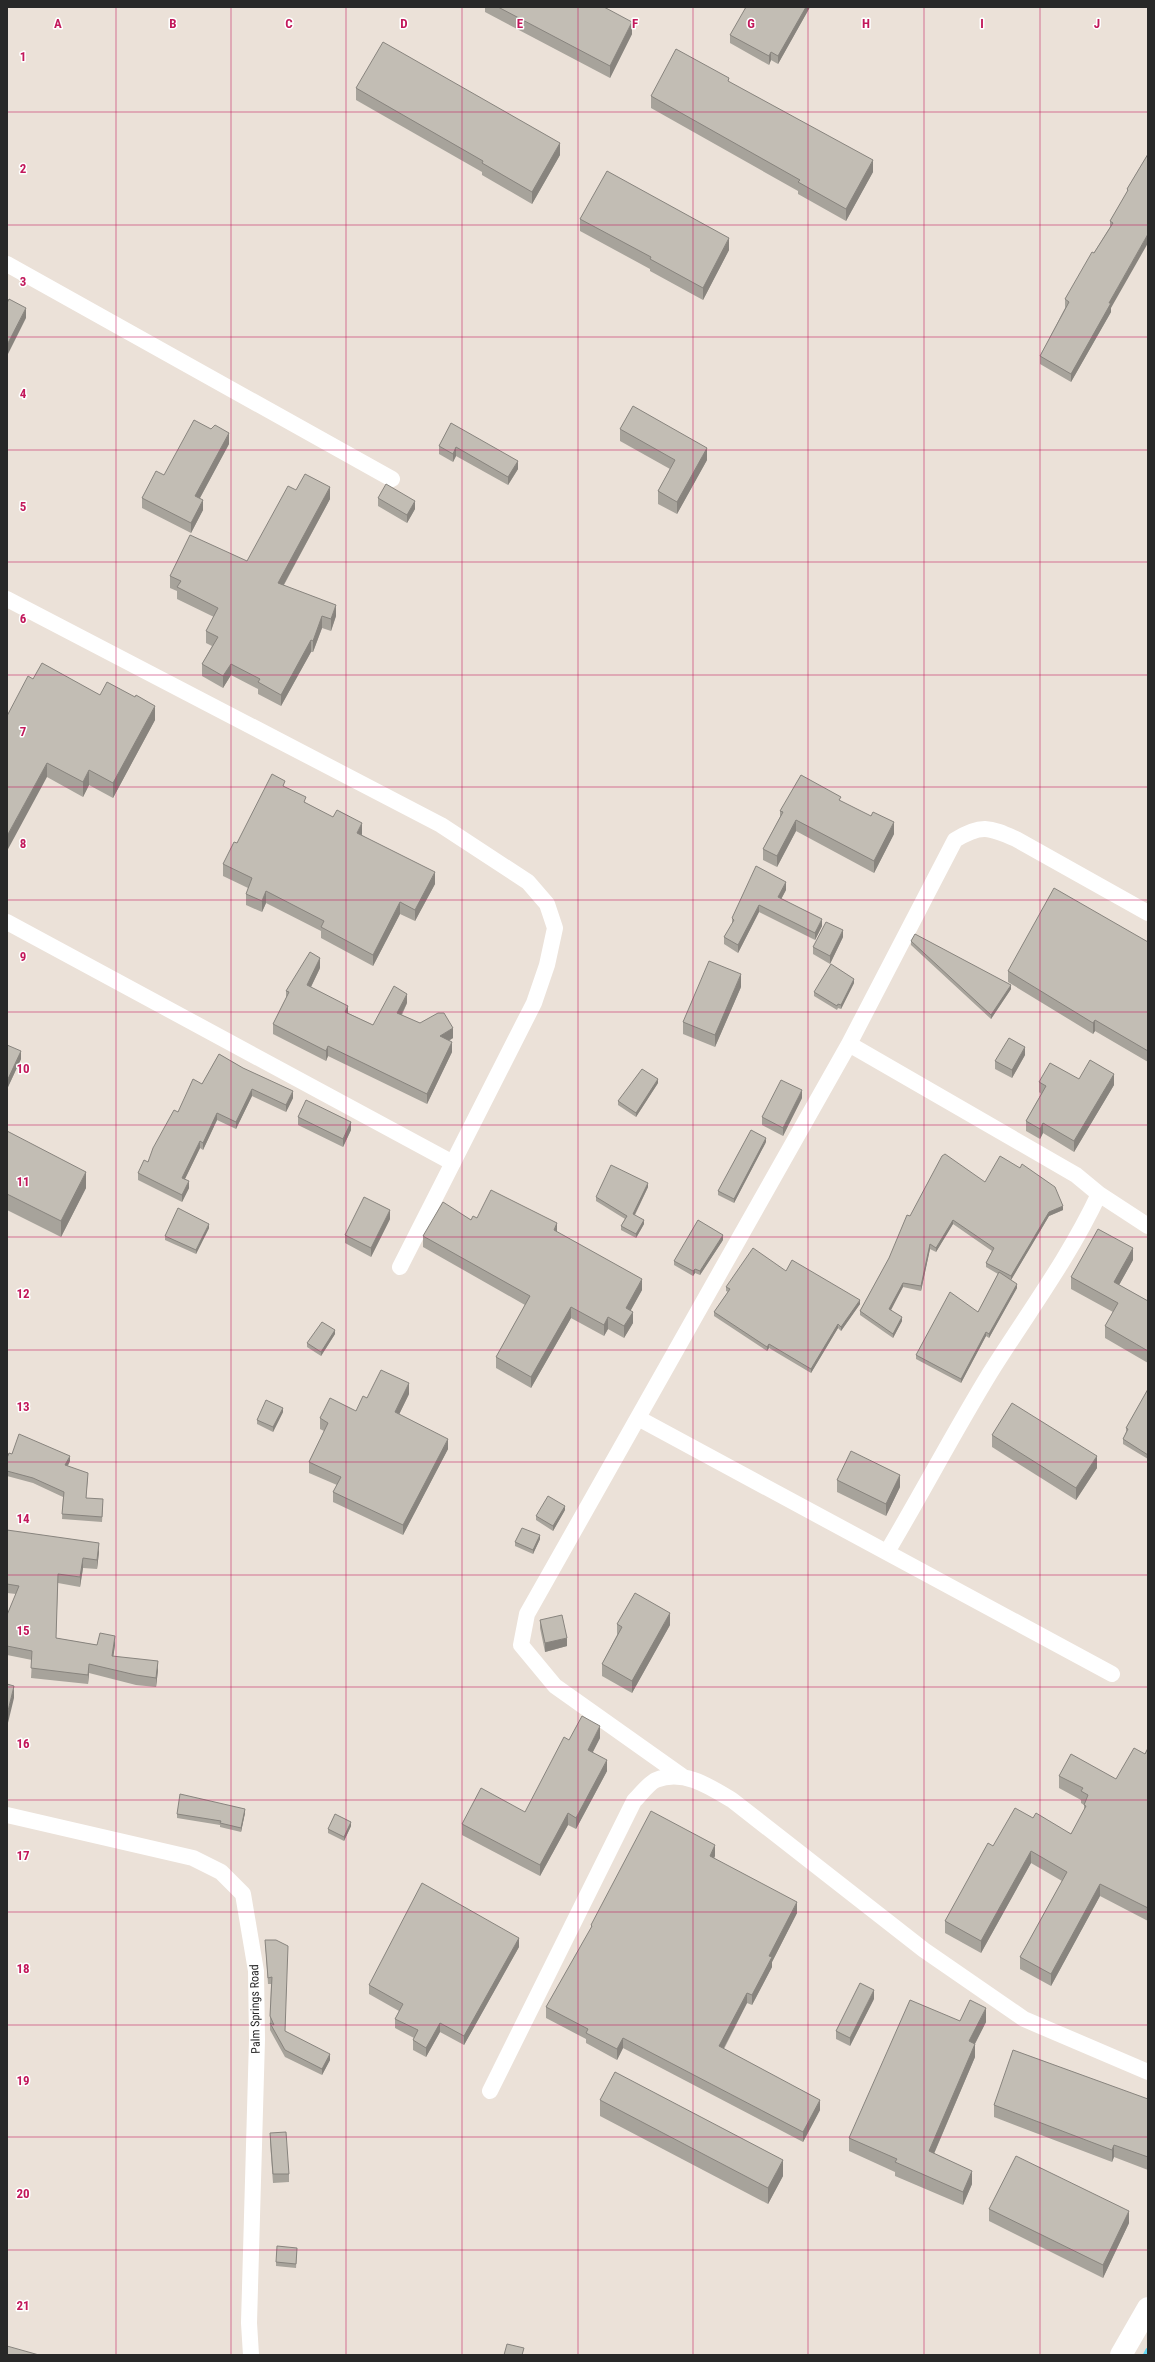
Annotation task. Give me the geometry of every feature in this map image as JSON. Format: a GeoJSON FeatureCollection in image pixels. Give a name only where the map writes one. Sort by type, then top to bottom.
{"type":"FeatureCollection","features":[{"type":"Feature","properties":{"kind":"main road"},"geometry":{"type":"LineString","coordinates":[[1121,2355],[1148,2308]]}},
{"type":"Feature","properties":{"kind":"street"},"geometry":{"type":"LineString","coordinates":[[7,264],[392,480]]}},
{"type":"Feature","properties":{"kind":"street"},"geometry":{"type":"LineString","coordinates":[[7,599],[441,824],[528,882],[547,904],[555,928],[547,965],[534,1003],[400,1267]]}},
{"type":"Feature","properties":{"kind":"street"},"geometry":{"type":"LineString","coordinates":[[1148,913],[1016,839],[994,829],[973,829],[955,840],[849,1044],[527,1614],[521,1645],[555,1686],[682,1776],[710,1786],[732,1800],[924,1950],[1024,2019],[1148,2072]]}},
{"type":"Feature","properties":{"kind":"street"},"geometry":{"type":"LineString","coordinates":[[7,922],[453,1163]]}},
{"type":"Feature","properties":{"kind":"street"},"geometry":{"type":"LineString","coordinates":[[849,1044],[1076,1175],[1099,1194],[1148,1226]]}},
{"type":"Feature","properties":{"kind":"street"},"geometry":{"type":"LineString","coordinates":[[887,1552],[990,1373],[1042,1295],[1088,1216],[1099,1194]]}},
{"type":"Feature","properties":{"kind":"street"},"geometry":{"type":"LineString","coordinates":[[638,1418],[1112,1674]]}},
{"type":"Feature","properties":{"kind":"street"},"geometry":{"type":"LineString","coordinates":[[490,2091],[634,1802],[656,1780],[682,1776]]}},
{"type":"Feature","properties":{"kind":"street","name":"Palm Springs Road"},"geometry":{"type":"LineString","coordinates":[[7,1815],[193,1858],[221,1872],[243,1894],[256,1971],[257,2032],[249,2324],[251,2355]]}},
{"type":"Feature","properties":{"kind":"building"},"geometry":{"type":"Polygon","coordinates":[[[498,7],[604,7],[632,22],[610,66],[498,7]]]}},
{"type":"Feature","properties":{"kind":"building"},"geometry":{"type":"Polygon","coordinates":[[[746,7],[806,7],[778,56],[771,52],[769,56],[730,35],[746,7]]]}},
{"type":"Feature","properties":{"kind":"building"},"geometry":{"type":"Polygon","coordinates":[[[383,42],[560,143],[532,192],[482,163],[483,161],[356,88],[383,42]]]}},
{"type":"Feature","properties":{"kind":"building"},"geometry":{"type":"Polygon","coordinates":[[[676,49],[729,78],[728,81],[873,160],[846,209],[798,182],[800,180],[651,96],[676,49]]]}},
{"type":"Feature","properties":{"kind":"building"},"geometry":{"type":"Polygon","coordinates":[[[1148,154],[1148,234],[1071,374],[1040,356],[1069,302],[1065,299],[1092,252],[1094,253],[1113,223],[1110,221],[1148,154]]]}},
{"type":"Feature","properties":{"kind":"building"},"geometry":{"type":"Polygon","coordinates":[[[607,171],[729,238],[703,288],[650,259],[651,257],[580,219],[607,171]]]}},
{"type":"Feature","properties":{"kind":"building"},"geometry":{"type":"Polygon","coordinates":[[[9,299],[26,308],[7,345],[7,303],[9,299]]]}},
{"type":"Feature","properties":{"kind":"building"},"geometry":{"type":"Polygon","coordinates":[[[633,406],[707,448],[677,502],[658,491],[675,460],[620,429],[633,406]]]}},
{"type":"Feature","properties":{"kind":"building"},"geometry":{"type":"Polygon","coordinates":[[[194,420],[211,429],[215,425],[229,433],[195,496],[203,500],[191,523],[142,498],[156,471],[164,475],[194,420]]]}},
{"type":"Feature","properties":{"kind":"building"},"geometry":{"type":"Polygon","coordinates":[[[451,423],[518,461],[508,477],[456,447],[453,454],[439,446],[451,423]]]}},
{"type":"Feature","properties":{"kind":"building"},"geometry":{"type":"Polygon","coordinates":[[[305,474],[330,487],[278,583],[336,605],[331,619],[322,616],[313,641],[311,640],[281,695],[258,682],[260,679],[231,664],[223,676],[202,664],[218,637],[206,631],[218,608],[177,587],[181,581],[170,576],[190,535],[247,561],[288,486],[296,490],[305,474]]]}},
{"type":"Feature","properties":{"kind":"building"},"geometry":{"type":"Polygon","coordinates":[[[386,484],[415,501],[407,515],[378,498],[386,484]]]}},
{"type":"Feature","properties":{"kind":"building"},"geometry":{"type":"Polygon","coordinates":[[[42,663],[100,695],[107,682],[135,697],[136,695],[155,706],[113,783],[89,770],[83,782],[47,763],[7,836],[7,716],[28,676],[33,679],[42,663]]]}},
{"type":"Feature","properties":{"kind":"building"},"geometry":{"type":"Polygon","coordinates":[[[272,774],[285,781],[283,786],[306,797],[304,802],[333,817],[337,810],[362,823],[357,833],[435,872],[415,910],[400,902],[373,955],[321,927],[324,921],[266,891],[262,901],[246,894],[252,878],[223,864],[234,842],[237,843],[272,774]]]}},
{"type":"Feature","properties":{"kind":"building"},"geometry":{"type":"Polygon","coordinates":[[[801,775],[841,797],[839,800],[871,816],[873,812],[894,822],[874,861],[796,820],[777,856],[763,849],[783,812],[780,811],[801,775]]]}},
{"type":"Feature","properties":{"kind":"building"},"geometry":{"type":"Polygon","coordinates":[[[756,866],[786,882],[778,897],[822,919],[815,933],[759,905],[738,945],[724,937],[734,920],[732,918],[756,866]]]}},
{"type":"Feature","properties":{"kind":"building"},"geometry":{"type":"Polygon","coordinates":[[[1054,888],[1148,942],[1148,1051],[1095,1020],[1093,1023],[1008,971],[1054,888]]]}},
{"type":"Feature","properties":{"kind":"building"},"geometry":{"type":"Polygon","coordinates":[[[826,922],[843,930],[830,956],[813,947],[826,922]]]}},
{"type":"Feature","properties":{"kind":"building"},"geometry":{"type":"Polygon","coordinates":[[[915,934],[1011,985],[991,1015],[911,941],[915,934]]]}},
{"type":"Feature","properties":{"kind":"building"},"geometry":{"type":"Polygon","coordinates":[[[310,952],[320,958],[307,985],[348,1006],[345,1012],[373,1025],[394,986],[407,994],[397,1013],[420,1023],[438,1013],[444,1013],[453,1028],[440,1036],[452,1042],[427,1094],[328,1046],[326,1051],[273,1024],[289,992],[286,991],[310,952]]]}},
{"type":"Feature","properties":{"kind":"building"},"geometry":{"type":"Polygon","coordinates":[[[709,961],[741,974],[715,1035],[683,1022],[709,961]]]}},
{"type":"Feature","properties":{"kind":"building"},"geometry":{"type":"Polygon","coordinates":[[[831,964],[854,979],[841,1005],[838,1004],[837,1006],[814,992],[831,964]]]}},
{"type":"Feature","properties":{"kind":"building"},"geometry":{"type":"Polygon","coordinates":[[[1009,1038],[1025,1047],[1012,1070],[995,1061],[1009,1038]]]}},
{"type":"Feature","properties":{"kind":"building"},"geometry":{"type":"Polygon","coordinates":[[[7,1045],[21,1051],[8,1079],[7,1078],[7,1045]]]}},
{"type":"Feature","properties":{"kind":"building"},"geometry":{"type":"Polygon","coordinates":[[[219,1054],[243,1068],[293,1091],[286,1105],[252,1089],[236,1122],[217,1113],[203,1143],[200,1141],[182,1178],[189,1181],[182,1195],[138,1173],[144,1160],[148,1162],[153,1148],[174,1110],[178,1112],[193,1079],[202,1084],[219,1054]]]}},
{"type":"Feature","properties":{"kind":"building"},"geometry":{"type":"Polygon","coordinates":[[[1090,1060],[1114,1074],[1074,1141],[1043,1123],[1040,1129],[1026,1121],[1046,1086],[1039,1082],[1050,1063],[1079,1079],[1090,1060]]]}},
{"type":"Feature","properties":{"kind":"building"},"geometry":{"type":"Polygon","coordinates":[[[642,1069],[658,1079],[636,1113],[618,1101],[642,1069]]]}},
{"type":"Feature","properties":{"kind":"building"},"geometry":{"type":"Polygon","coordinates":[[[781,1080],[802,1090],[783,1128],[762,1117],[781,1080]]]}},
{"type":"Feature","properties":{"kind":"building"},"geometry":{"type":"Polygon","coordinates":[[[306,1100],[351,1122],[343,1139],[298,1117],[306,1100]]]}},
{"type":"Feature","properties":{"kind":"building"},"geometry":{"type":"Polygon","coordinates":[[[751,1130],[766,1138],[734,1199],[718,1191],[751,1130]]]}},
{"type":"Feature","properties":{"kind":"building"},"geometry":{"type":"Polygon","coordinates":[[[7,1131],[86,1172],[61,1221],[7,1194],[7,1131]]]}},
{"type":"Feature","properties":{"kind":"building"},"geometry":{"type":"Polygon","coordinates":[[[945,1154],[985,1182],[1000,1156],[1020,1168],[1022,1164],[1055,1187],[1063,1206],[1049,1212],[1011,1276],[986,1263],[994,1248],[953,1220],[936,1248],[930,1244],[921,1286],[903,1283],[889,1309],[902,1317],[893,1334],[860,1311],[889,1258],[907,1215],[910,1216],[942,1156],[945,1154]]]}},
{"type":"Feature","properties":{"kind":"building"},"geometry":{"type":"Polygon","coordinates":[[[611,1165],[648,1183],[633,1214],[644,1220],[636,1234],[621,1226],[627,1216],[596,1197],[611,1165]]]}},
{"type":"Feature","properties":{"kind":"building"},"geometry":{"type":"Polygon","coordinates":[[[491,1190],[557,1223],[554,1230],[642,1279],[626,1308],[633,1312],[624,1326],[608,1317],[604,1325],[571,1307],[531,1377],[496,1357],[530,1296],[423,1236],[443,1202],[471,1220],[473,1216],[477,1218],[491,1190]]]}},
{"type":"Feature","properties":{"kind":"building"},"geometry":{"type":"Polygon","coordinates":[[[364,1197],[390,1210],[371,1248],[345,1235],[364,1197]]]}},
{"type":"Feature","properties":{"kind":"building"},"geometry":{"type":"Polygon","coordinates":[[[178,1208],[209,1224],[196,1250],[165,1236],[178,1208]]]}},
{"type":"Feature","properties":{"kind":"building"},"geometry":{"type":"Polygon","coordinates":[[[698,1220],[723,1235],[700,1271],[695,1269],[693,1271],[674,1261],[698,1220]]]}},
{"type":"Feature","properties":{"kind":"building"},"geometry":{"type":"Polygon","coordinates":[[[1098,1229],[1133,1248],[1114,1282],[1148,1301],[1148,1351],[1105,1326],[1118,1303],[1071,1277],[1098,1229]]]}},
{"type":"Feature","properties":{"kind":"building"},"geometry":{"type":"Polygon","coordinates":[[[753,1248],[786,1271],[792,1260],[860,1300],[841,1327],[838,1324],[811,1369],[769,1344],[767,1347],[714,1312],[730,1289],[726,1287],[753,1248]]]}},
{"type":"Feature","properties":{"kind":"building"},"geometry":{"type":"Polygon","coordinates":[[[999,1272],[1017,1284],[989,1334],[986,1332],[961,1379],[916,1355],[950,1292],[978,1312],[999,1272]]]}},
{"type":"Feature","properties":{"kind":"building"},"geometry":{"type":"Polygon","coordinates":[[[322,1322],[335,1330],[321,1352],[307,1343],[322,1322]]]}},
{"type":"Feature","properties":{"kind":"building"},"geometry":{"type":"Polygon","coordinates":[[[381,1370],[409,1383],[395,1412],[448,1439],[403,1525],[333,1492],[341,1477],[309,1462],[328,1423],[320,1418],[330,1398],[356,1411],[363,1396],[367,1398],[381,1370]]]}},
{"type":"Feature","properties":{"kind":"building"},"geometry":{"type":"Polygon","coordinates":[[[1148,1389],[1148,1455],[1123,1439],[1128,1429],[1126,1428],[1148,1389]]]}},
{"type":"Feature","properties":{"kind":"building"},"geometry":{"type":"Polygon","coordinates":[[[266,1400],[283,1408],[273,1427],[257,1420],[266,1400]]]}},
{"type":"Feature","properties":{"kind":"building"},"geometry":{"type":"Polygon","coordinates":[[[1012,1403],[1097,1456],[1076,1488],[992,1435],[1012,1403]]]}},
{"type":"Feature","properties":{"kind":"building"},"geometry":{"type":"Polygon","coordinates":[[[19,1434],[70,1456],[65,1465],[88,1473],[86,1498],[103,1499],[102,1517],[62,1514],[64,1492],[33,1478],[7,1471],[7,1458],[9,1453],[12,1454],[19,1434]]]}},
{"type":"Feature","properties":{"kind":"building"},"geometry":{"type":"Polygon","coordinates":[[[851,1451],[900,1475],[886,1504],[837,1480],[851,1451]]]}},
{"type":"Feature","properties":{"kind":"building"},"geometry":{"type":"Polygon","coordinates":[[[548,1496],[565,1506],[553,1526],[536,1516],[548,1496]]]}},
{"type":"Feature","properties":{"kind":"building"},"geometry":{"type":"Polygon","coordinates":[[[522,1528],[540,1535],[533,1550],[515,1542],[522,1528]]]}},
{"type":"Feature","properties":{"kind":"building"},"geometry":{"type":"Polygon","coordinates":[[[7,1530],[99,1543],[97,1560],[83,1558],[80,1577],[58,1574],[56,1638],[97,1645],[100,1633],[115,1636],[112,1656],[158,1661],[156,1678],[89,1664],[88,1675],[31,1668],[32,1651],[7,1646],[7,1615],[19,1586],[7,1584],[7,1530]]]}},
{"type":"Feature","properties":{"kind":"building"},"geometry":{"type":"Polygon","coordinates":[[[635,1593],[670,1613],[632,1681],[602,1664],[622,1627],[617,1624],[635,1593]]]}},
{"type":"Feature","properties":{"kind":"building"},"geometry":{"type":"Polygon","coordinates":[[[562,1615],[567,1638],[545,1643],[540,1620],[562,1615]]]}},
{"type":"Feature","properties":{"kind":"building"},"geometry":{"type":"Polygon","coordinates":[[[7,1684],[14,1686],[7,1715],[7,1684]]]}},
{"type":"Feature","properties":{"kind":"building"},"geometry":{"type":"Polygon","coordinates":[[[582,1716],[600,1726],[588,1750],[607,1760],[576,1818],[568,1813],[540,1865],[462,1824],[481,1788],[525,1812],[564,1737],[569,1740],[582,1716]]]}},
{"type":"Feature","properties":{"kind":"building"},"geometry":{"type":"Polygon","coordinates":[[[1134,1748],[1145,1754],[1148,1748],[1148,1908],[1100,1884],[1051,1974],[1020,1957],[1067,1872],[1031,1851],[981,1941],[945,1921],[988,1843],[993,1846],[1015,1808],[1033,1818],[1036,1813],[1071,1834],[1086,1806],[1084,1805],[1088,1795],[1081,1791],[1083,1788],[1059,1776],[1071,1754],[1116,1779],[1134,1748]]]}},
{"type":"Feature","properties":{"kind":"building"},"geometry":{"type":"Polygon","coordinates":[[[180,1794],[245,1809],[241,1828],[220,1823],[221,1821],[177,1814],[180,1794]]]}},
{"type":"Feature","properties":{"kind":"building"},"geometry":{"type":"Polygon","coordinates":[[[651,1811],[715,1845],[710,1856],[797,1902],[769,1956],[772,1957],[752,1995],[747,1993],[719,2046],[820,2100],[803,2132],[623,2038],[617,2049],[586,2033],[588,2029],[546,2007],[592,1926],[591,1925],[651,1811]]]}},
{"type":"Feature","properties":{"kind":"building"},"geometry":{"type":"Polygon","coordinates":[[[335,1814],[351,1822],[344,1837],[328,1829],[335,1814]]]}},
{"type":"Feature","properties":{"kind":"building"},"geometry":{"type":"Polygon","coordinates":[[[422,1883],[519,1938],[464,2036],[440,2023],[426,2048],[413,2040],[418,2030],[395,2019],[403,2004],[369,1985],[422,1883]]]}},
{"type":"Feature","properties":{"kind":"building"},"geometry":{"type":"Polygon","coordinates":[[[265,1940],[276,1940],[288,1946],[285,2031],[330,2054],[322,2069],[285,2050],[270,2023],[274,2025],[270,2016],[272,1977],[268,1978],[265,1940]]]}},
{"type":"Feature","properties":{"kind":"building"},"geometry":{"type":"Polygon","coordinates":[[[860,1983],[874,1990],[850,2038],[836,2031],[860,1983]]]}},
{"type":"Feature","properties":{"kind":"building"},"geometry":{"type":"Polygon","coordinates":[[[910,2000],[960,2021],[970,2000],[986,2008],[969,2041],[975,2044],[929,2151],[972,2171],[963,2192],[895,2162],[897,2159],[849,2138],[910,2000]]]}},
{"type":"Feature","properties":{"kind":"building"},"geometry":{"type":"Polygon","coordinates":[[[1013,2050],[1148,2099],[1148,2157],[1114,2145],[1112,2150],[994,2105],[1013,2050]]]}},
{"type":"Feature","properties":{"kind":"building"},"geometry":{"type":"Polygon","coordinates":[[[615,2072],[783,2160],[768,2188],[600,2100],[615,2072]]]}},
{"type":"Feature","properties":{"kind":"building"},"geometry":{"type":"Polygon","coordinates":[[[286,2132],[289,2174],[273,2174],[270,2133],[286,2132]]]}},
{"type":"Feature","properties":{"kind":"building"},"geometry":{"type":"Polygon","coordinates":[[[1016,2156],[1129,2211],[1103,2265],[989,2209],[1016,2156]]]}},
{"type":"Feature","properties":{"kind":"building"},"geometry":{"type":"Polygon","coordinates":[[[277,2246],[297,2248],[296,2264],[276,2262],[277,2246]]]}},
{"type":"Feature","properties":{"kind":"building"},"geometry":{"type":"Polygon","coordinates":[[[507,2344],[524,2348],[522,2355],[504,2355],[507,2344]]]}},
{"type":"Feature","properties":{"kind":"building"},"geometry":{"type":"Polygon","coordinates":[[[7,2346],[39,2355],[7,2355],[7,2346]]]}},
{"type":"Feature","properties":{"kind":"waterway"},"geometry":{"type":"LineString","coordinates":[[1146,2355],[1148,2351]]}}]}
